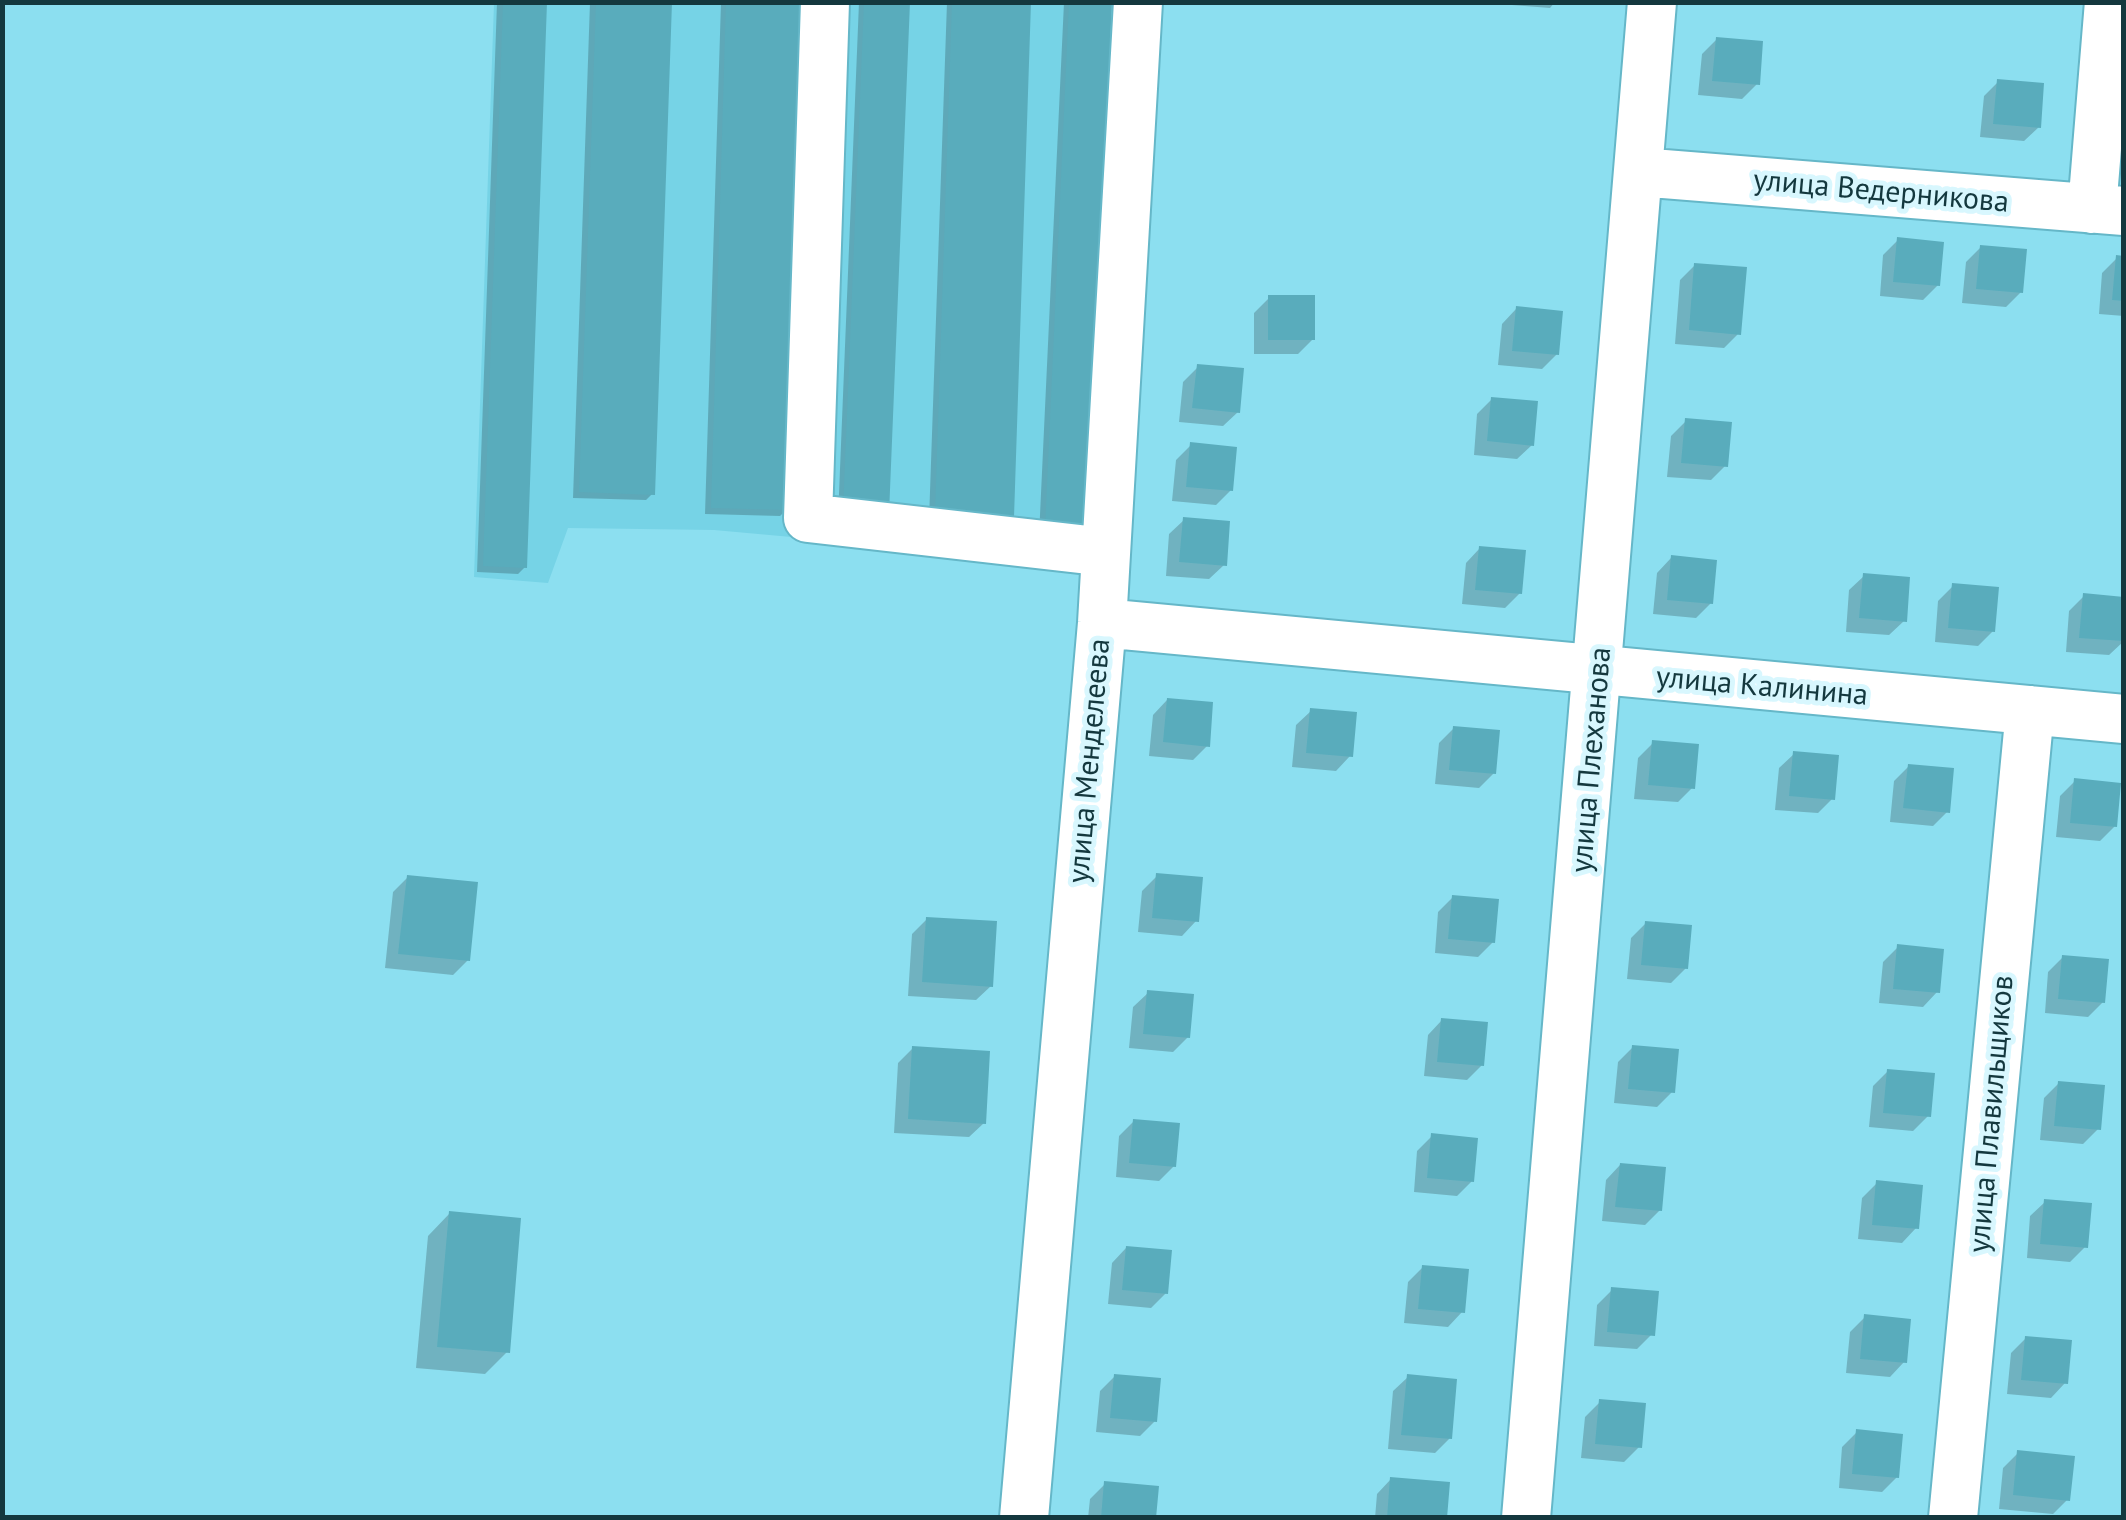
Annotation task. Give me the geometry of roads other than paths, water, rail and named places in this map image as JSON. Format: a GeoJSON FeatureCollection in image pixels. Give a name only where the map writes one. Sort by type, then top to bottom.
{"type":"FeatureCollection","features":[{"type":"Feature","properties":{"kind":"street"},"geometry":{"type":"LineString","coordinates":[[825,2],[808,518],[1106,552]]}},
{"type":"Feature","properties":{"kind":"street","name":"улица Менделеева"},"geometry":{"type":"LineString","coordinates":[[1024,1518],[1102,623],[1138,2]]}},
{"type":"Feature","properties":{"kind":"street","name":"улица Плеханова"},"geometry":{"type":"LineString","coordinates":[[1526,1518],[1600,673],[1652,2]]}},
{"type":"Feature","properties":{"kind":"street"},"geometry":{"type":"LineString","coordinates":[[2108,210],[2109,2]]}},
{"type":"Feature","properties":{"kind":"street","name":"улица Ведерникова"},"geometry":{"type":"LineString","coordinates":[[1639,172],[2108,210]]}},
{"type":"Feature","properties":{"kind":"street","name":"улица Калинина"},"geometry":{"type":"LineString","coordinates":[[1102,623],[1600,673],[2124,719]]}},
{"type":"Feature","properties":{"kind":"street","name":"улица Плавильщиков"},"geometry":{"type":"LineString","coordinates":[[1953,1518],[2030,710]]}}]}
